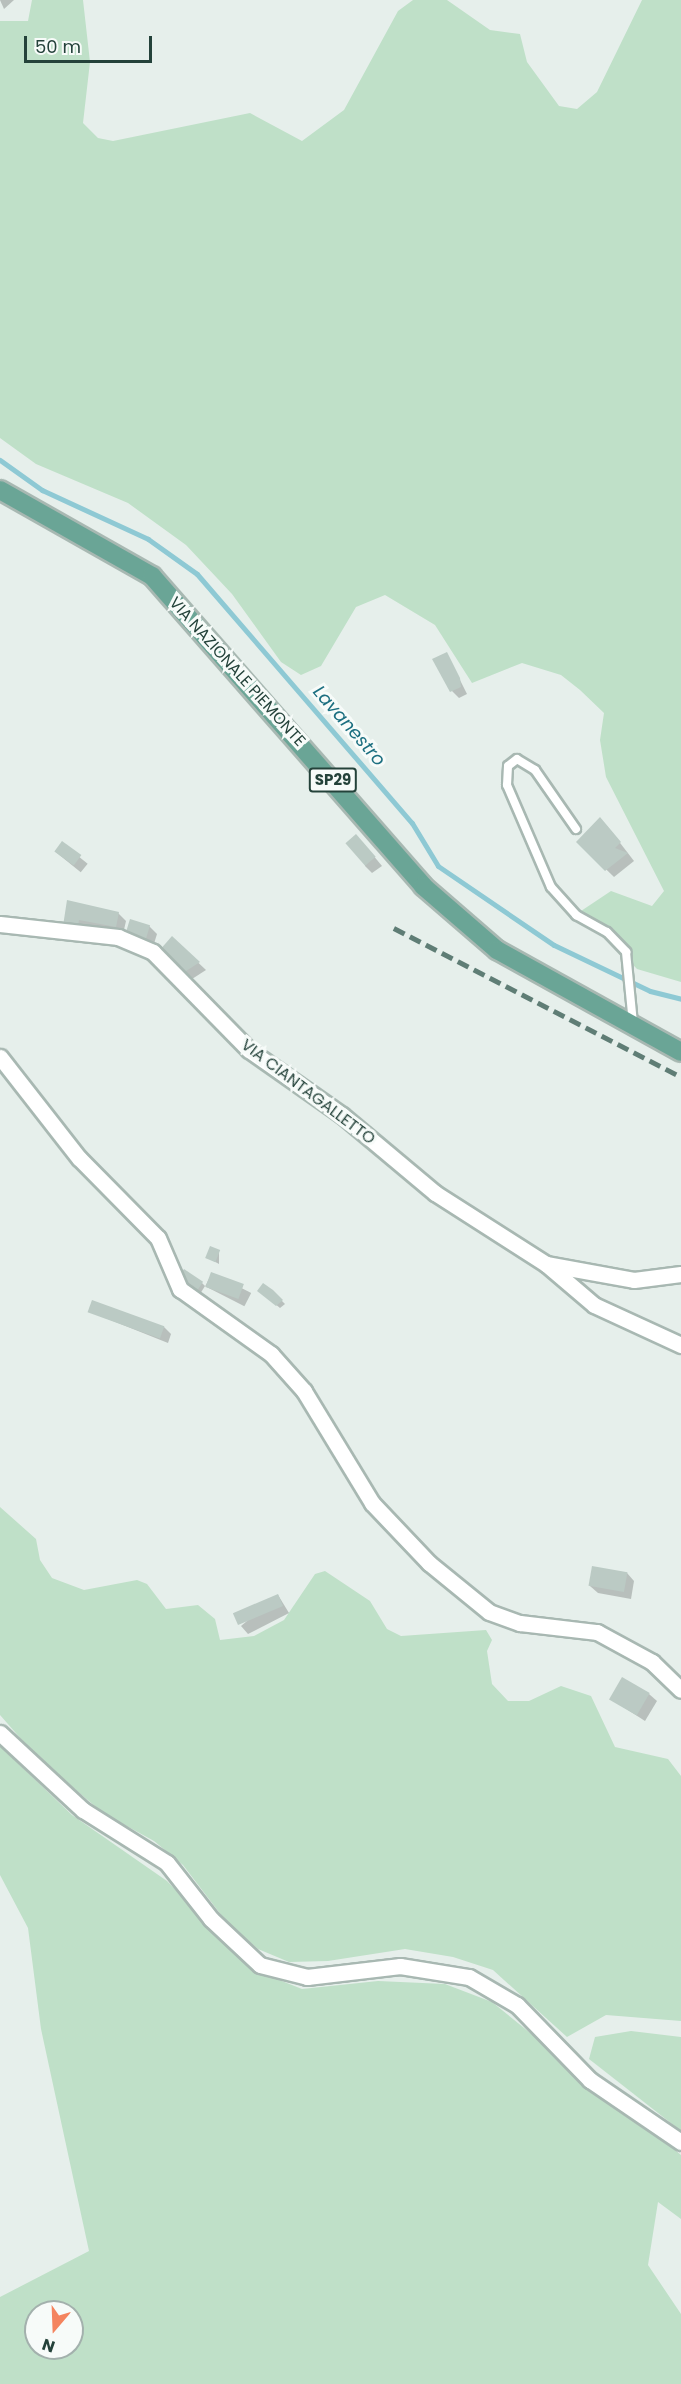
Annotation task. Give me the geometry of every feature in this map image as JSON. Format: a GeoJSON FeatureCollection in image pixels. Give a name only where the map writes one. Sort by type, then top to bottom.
{"type":"FeatureCollection","features":[{"type":"Feature","properties":{"kind":"main road","name":"VIA NAZIONALE PIEMONTE"},"geometry":{"type":"LineString","coordinates":[[0,490],[152,576],[423,886],[496,950],[633,1018],[681,1052]]}},
{"type":"Feature","properties":{"kind":"street","name":"VIA CIANTAGALLETTO"},"geometry":{"type":"LineString","coordinates":[[0,924],[118,937],[153,952],[249,1050],[342,1115],[435,1193],[546,1264],[594,1305],[681,1345]]}},
{"type":"Feature","properties":{"kind":"street"},"geometry":{"type":"LineString","coordinates":[[0,1057],[79,1158],[158,1238],[180,1289],[271,1354],[304,1391],[372,1503],[429,1563],[489,1612],[520,1623],[597,1632],[652,1662],[681,1690]]}},
{"type":"Feature","properties":{"kind":"street","name":"VIA CIANTAGALLETTO"},"geometry":{"type":"LineString","coordinates":[[546,1264],[634,1280],[681,1274]]}},
{"type":"Feature","properties":{"kind":"street"},"geometry":{"type":"LineString","coordinates":[[0,1733],[83,1810],[167,1863],[211,1919],[260,1965],[307,1977],[400,1966],[470,1977],[517,2005],[590,2080],[681,2142]]}},
{"type":"Feature","properties":{"kind":"lane"},"geometry":{"type":"LineString","coordinates":[[576,829],[535,770],[517,759],[508,766],[507,785],[551,887],[576,915],[620,944],[630,969],[633,1018]]}},
{"type":"Feature","properties":{"kind":"green space"},"geometry":{"type":"Polygon","coordinates":[[[32,0],[83,0],[90,62],[83,123],[98,138],[113,141],[250,113],[302,141],[344,110],[398,11],[413,0],[447,0],[490,30],[520,34],[527,62],[559,106],[577,109],[597,92],[642,0],[681,0],[681,982],[637,969],[581,911],[611,891],[652,906],[664,891],[606,777],[600,740],[604,713],[580,690],[561,675],[522,663],[472,683],[435,625],[385,595],[356,607],[321,666],[301,675],[281,662],[232,594],[186,545],[128,503],[36,464],[0,438],[0,21],[28,21],[32,0]]]}},
{"type":"Feature","properties":{"kind":"green space"},"geometry":{"type":"Polygon","coordinates":[[[0,1507],[36,1539],[40,1560],[52,1578],[84,1590],[137,1580],[147,1584],[166,1609],[198,1605],[215,1619],[220,1640],[254,1636],[284,1620],[315,1574],[325,1571],[370,1601],[387,1629],[401,1636],[486,1630],[492,1640],[487,1651],[492,1684],[508,1701],[529,1701],[561,1686],[591,1696],[615,1747],[668,1759],[681,1776],[681,2021],[606,2015],[567,2037],[493,1970],[453,1957],[405,1949],[328,1961],[289,1962],[258,1949],[225,1920],[183,1865],[154,1841],[103,1813],[36,1756],[0,1715],[0,1507]]]}},
{"type":"Feature","properties":{"kind":"green space"},"geometry":{"type":"Polygon","coordinates":[[[0,1746],[72,1815],[167,1881],[254,1970],[302,1989],[378,1981],[445,1984],[492,2002],[681,2155],[681,2219],[658,2202],[648,2265],[681,2314],[681,2384],[0,2384],[0,2297],[89,2251],[41,2029],[28,1928],[0,1875],[0,1746]]]}},
{"type":"Feature","properties":{"kind":"green space"},"geometry":{"type":"Polygon","coordinates":[[[631,2031],[681,2037],[681,2131],[589,2059],[595,2037],[631,2031]]]}},
{"type":"Feature","properties":{"kind":"building"},"geometry":{"type":"Polygon","coordinates":[[[447,652],[460,678],[461,687],[450,692],[432,659],[447,652]]]}},
{"type":"Feature","properties":{"kind":"building"},"geometry":{"type":"Polygon","coordinates":[[[600,817],[621,842],[615,848],[628,853],[605,871],[576,842],[600,817]]]}},
{"type":"Feature","properties":{"kind":"building"},"geometry":{"type":"Polygon","coordinates":[[[356,834],[376,857],[365,866],[345,843],[356,834]]]}},
{"type":"Feature","properties":{"kind":"building"},"geometry":{"type":"Polygon","coordinates":[[[62,841],[81,855],[74,866],[54,852],[62,841]]]}},
{"type":"Feature","properties":{"kind":"building"},"geometry":{"type":"Polygon","coordinates":[[[67,900],[119,912],[116,927],[79,920],[78,927],[63,926],[67,900]]]}},
{"type":"Feature","properties":{"kind":"building"},"geometry":{"type":"Polygon","coordinates":[[[130,919],[150,925],[145,940],[125,934],[130,919]]]}},
{"type":"Feature","properties":{"kind":"building"},"geometry":{"type":"Polygon","coordinates":[[[172,936],[200,962],[183,973],[159,951],[172,936]]]}},
{"type":"Feature","properties":{"kind":"building"},"geometry":{"type":"Polygon","coordinates":[[[210,1246],[220,1250],[215,1262],[205,1258],[210,1246]]]}},
{"type":"Feature","properties":{"kind":"building"},"geometry":{"type":"Polygon","coordinates":[[[184,1269],[203,1282],[196,1293],[177,1280],[184,1269]]]}},
{"type":"Feature","properties":{"kind":"building"},"geometry":{"type":"Polygon","coordinates":[[[211,1272],[244,1284],[238,1299],[206,1287],[211,1272]]]}},
{"type":"Feature","properties":{"kind":"building"},"geometry":{"type":"Polygon","coordinates":[[[263,1283],[283,1300],[276,1306],[257,1291],[263,1283]]]}},
{"type":"Feature","properties":{"kind":"building"},"geometry":{"type":"Polygon","coordinates":[[[92,1300],[164,1326],[160,1339],[88,1312],[92,1300]]]}},
{"type":"Feature","properties":{"kind":"building"},"geometry":{"type":"Polygon","coordinates":[[[592,1566],[627,1572],[624,1592],[589,1586],[592,1566]]]}},
{"type":"Feature","properties":{"kind":"building"},"geometry":{"type":"Polygon","coordinates":[[[278,1594],[283,1606],[238,1625],[233,1613],[278,1594]]]}},
{"type":"Feature","properties":{"kind":"building"},"geometry":{"type":"Polygon","coordinates":[[[622,1677],[650,1693],[637,1716],[609,1700],[622,1677]]]}},
{"type":"Feature","properties":{"kind":"waterway","name":"Lavanestro"},"geometry":{"type":"LineString","coordinates":[[0,460],[42,490],[148,539],[197,574],[412,823],[438,866],[554,945],[650,991],[681,999]]}},
{"type":"Feature","properties":{"kind":"railway"},"geometry":{"type":"LineString","coordinates":[[394,928],[681,1077]]}}]}
